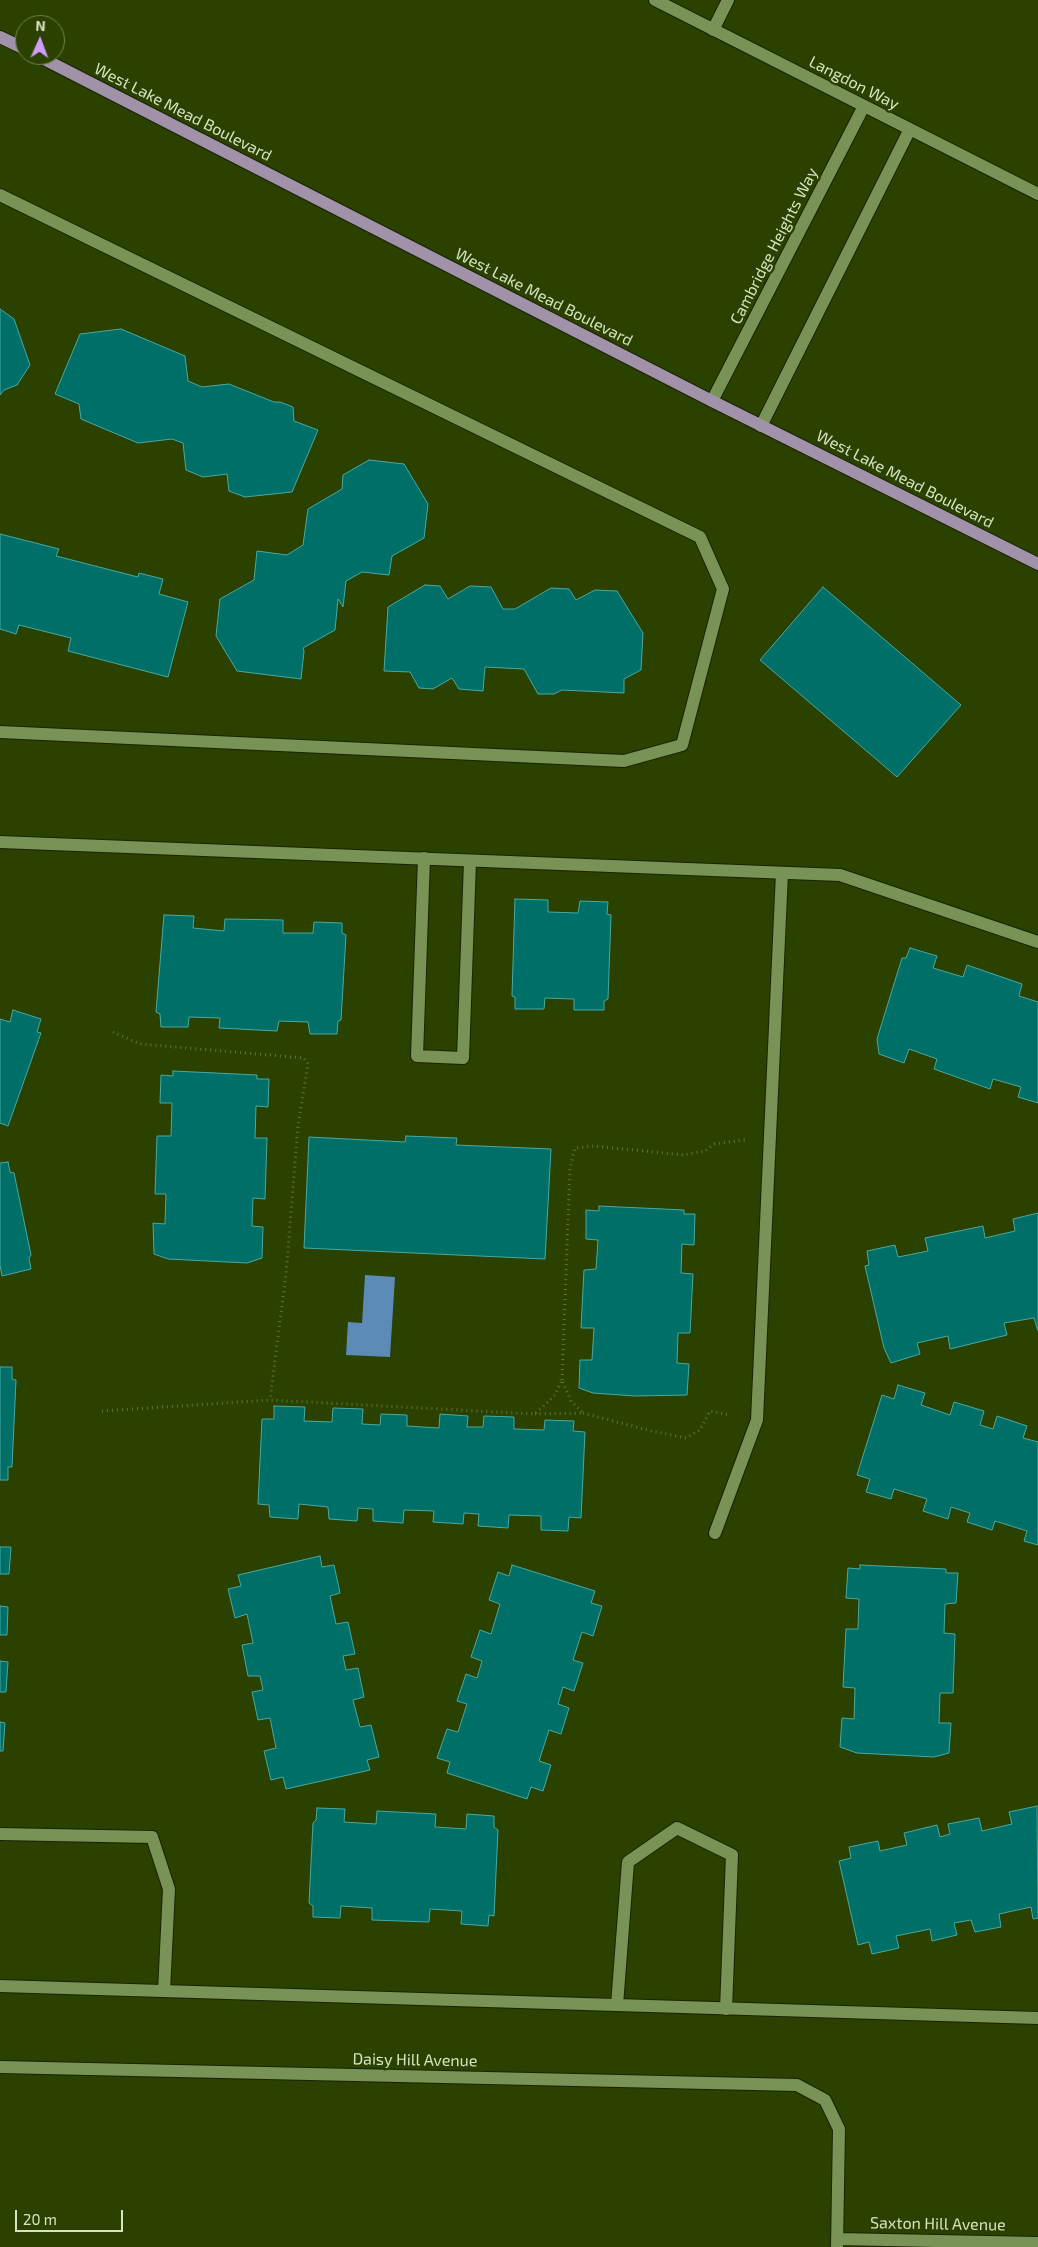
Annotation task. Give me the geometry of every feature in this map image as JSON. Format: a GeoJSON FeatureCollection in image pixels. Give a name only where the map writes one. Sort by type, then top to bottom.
{"type":"FeatureCollection","features":[{"type":"Feature","properties":{"kind":"main road"},"geometry":{"type":"LineString","coordinates":[[0,36],[15,44]]}},
{"type":"Feature","properties":{"kind":"main road","name":"West Lake Mead Boulevard"},"geometry":{"type":"LineString","coordinates":[[56,65],[761,426],[1038,564]]}},
{"type":"Feature","properties":{"kind":"street","name":"Langdon Way"},"geometry":{"type":"LineString","coordinates":[[655,0],[1038,194]]}},
{"type":"Feature","properties":{"kind":"street"},"geometry":{"type":"LineString","coordinates":[[713,30],[728,0]]}},
{"type":"Feature","properties":{"kind":"street","name":"Cambridge Heights Way"},"geometry":{"type":"LineString","coordinates":[[712,401],[864,106]]}},
{"type":"Feature","properties":{"kind":"street"},"geometry":{"type":"LineString","coordinates":[[761,426],[910,129]]}},
{"type":"Feature","properties":{"kind":"street"},"geometry":{"type":"LineString","coordinates":[[0,195],[700,536],[723,589],[682,745],[624,761],[0,732]]}},
{"type":"Feature","properties":{"kind":"street"},"geometry":{"type":"LineString","coordinates":[[0,842],[840,875],[1038,942]]}},
{"type":"Feature","properties":{"kind":"street"},"geometry":{"type":"LineString","coordinates":[[424,858],[417,1056],[463,1058],[470,861]]}},
{"type":"Feature","properties":{"kind":"street"},"geometry":{"type":"LineString","coordinates":[[715,1533],[757,1420],[782,873]]}},
{"type":"Feature","properties":{"kind":"street"},"geometry":{"type":"LineString","coordinates":[[617,2005],[628,1862],[677,1828],[732,1855],[726,2009]]}},
{"type":"Feature","properties":{"kind":"street"},"geometry":{"type":"LineString","coordinates":[[0,1834],[152,1837],[170,1889],[164,1991]]}},
{"type":"Feature","properties":{"kind":"street"},"geometry":{"type":"LineString","coordinates":[[0,1986],[1038,2018]]}},
{"type":"Feature","properties":{"kind":"street","name":"Daisy Hill Avenue"},"geometry":{"type":"LineString","coordinates":[[0,2067],[797,2085],[825,2100],[839,2129],[837,2243]]}},
{"type":"Feature","properties":{"kind":"street","name":"Saxton Hill Avenue"},"geometry":{"type":"LineString","coordinates":[[837,2243],[1038,2243]]}},
{"type":"Feature","properties":{"kind":"path"},"geometry":{"type":"LineString","coordinates":[[113,1032],[140,1044],[304,1058],[308,1064],[298,1126],[286,1274],[270,1400]]}},
{"type":"Feature","properties":{"kind":"path"},"geometry":{"type":"LineString","coordinates":[[535,1414],[555,1396],[562,1380],[570,1168],[575,1148],[594,1146],[682,1155],[705,1151],[714,1144],[769,1138]]}},
{"type":"Feature","properties":{"kind":"path"},"geometry":{"type":"LineString","coordinates":[[562,1380],[571,1401],[583,1413]]}},
{"type":"Feature","properties":{"kind":"path"},"geometry":{"type":"LineString","coordinates":[[102,1411],[270,1400],[535,1414],[583,1413],[650,1431],[686,1438],[700,1430],[710,1411]]}},
{"type":"Feature","properties":{"kind":"water"},"geometry":{"type":"Polygon","coordinates":[[[365,1275],[395,1277],[390,1357],[346,1355],[348,1322],[362,1323],[365,1275]]]}},
{"type":"Feature","properties":{"kind":"building"},"geometry":{"type":"Polygon","coordinates":[[[0,309],[14,319],[30,365],[17,385],[4,390],[0,395],[0,309]]]}},
{"type":"Feature","properties":{"kind":"building"},"geometry":{"type":"Polygon","coordinates":[[[121,329],[185,356],[188,381],[202,387],[229,384],[274,402],[280,402],[293,407],[294,421],[318,430],[292,492],[245,497],[229,491],[227,474],[203,477],[186,470],[183,443],[172,439],[138,443],[81,419],[79,404],[55,394],[80,334],[121,329]]]}},
{"type":"Feature","properties":{"kind":"building"},"geometry":{"type":"Polygon","coordinates":[[[369,460],[404,464],[428,504],[424,538],[392,556],[389,575],[362,572],[346,581],[343,607],[338,599],[335,630],[303,648],[301,679],[237,671],[216,636],[220,599],[254,580],[257,551],[287,555],[303,545],[308,509],[342,489],[343,475],[369,460]]]}},
{"type":"Feature","properties":{"kind":"building"},"geometry":{"type":"Polygon","coordinates":[[[0,534],[59,549],[56,556],[138,577],[139,573],[163,579],[159,594],[188,602],[168,677],[68,651],[71,638],[19,625],[16,634],[0,629],[0,534]]]}},
{"type":"Feature","properties":{"kind":"building"},"geometry":{"type":"Polygon","coordinates":[[[425,585],[440,586],[448,599],[470,586],[491,587],[503,609],[515,609],[551,588],[569,589],[576,600],[595,590],[617,591],[643,633],[641,670],[624,679],[624,693],[562,690],[554,694],[538,694],[524,669],[485,667],[483,691],[459,689],[452,678],[433,689],[419,688],[410,672],[384,671],[388,607],[425,585]]]}},
{"type":"Feature","properties":{"kind":"building"},"geometry":{"type":"Polygon","coordinates":[[[823,587],[961,705],[897,777],[760,660],[823,587]]]}},
{"type":"Feature","properties":{"kind":"building"},"geometry":{"type":"Polygon","coordinates":[[[515,899],[548,900],[548,912],[578,913],[580,901],[608,902],[607,914],[611,915],[608,999],[604,1001],[604,1010],[574,1010],[574,999],[545,998],[544,1009],[515,1009],[515,997],[512,996],[515,899]]]}},
{"type":"Feature","properties":{"kind":"building"},"geometry":{"type":"Polygon","coordinates":[[[164,915],[194,916],[193,928],[224,931],[225,919],[283,920],[283,933],[313,933],[314,922],[342,923],[342,933],[346,935],[341,1020],[338,1021],[337,1034],[310,1034],[308,1022],[279,1021],[277,1031],[219,1028],[220,1018],[189,1017],[188,1027],[161,1027],[160,1014],[156,1012],[164,915]]]}},
{"type":"Feature","properties":{"kind":"building"},"geometry":{"type":"Polygon","coordinates":[[[910,948],[937,956],[933,968],[963,977],[967,965],[1022,984],[1019,996],[1038,1002],[1038,1103],[1018,1097],[1021,1087],[993,1079],[990,1089],[934,1069],[937,1059],[909,1049],[904,1063],[879,1054],[877,1039],[902,958],[906,958],[910,948]]]}},
{"type":"Feature","properties":{"kind":"building"},"geometry":{"type":"Polygon","coordinates":[[[13,1010],[41,1019],[37,1032],[41,1033],[8,1126],[0,1123],[0,1019],[10,1022],[13,1010]]]}},
{"type":"Feature","properties":{"kind":"building"},"geometry":{"type":"Polygon","coordinates":[[[173,1071],[257,1075],[257,1079],[269,1079],[268,1107],[256,1106],[255,1138],[267,1138],[265,1199],[253,1198],[252,1226],[263,1227],[262,1258],[247,1263],[168,1259],[154,1254],[153,1223],[165,1224],[166,1194],[155,1194],[157,1136],[171,1136],[172,1103],[160,1103],[161,1075],[173,1076],[173,1071]]]}},
{"type":"Feature","properties":{"kind":"building"},"geometry":{"type":"Polygon","coordinates":[[[406,1136],[457,1138],[456,1145],[551,1149],[545,1259],[304,1248],[309,1137],[405,1142],[406,1136]]]}},
{"type":"Feature","properties":{"kind":"building"},"geometry":{"type":"Polygon","coordinates":[[[8,1162],[10,1172],[14,1173],[31,1255],[29,1258],[31,1269],[2,1276],[0,1265],[0,1163],[8,1162]]]}},
{"type":"Feature","properties":{"kind":"building"},"geometry":{"type":"Polygon","coordinates":[[[599,1206],[684,1210],[684,1214],[695,1214],[694,1245],[682,1244],[681,1273],[693,1274],[690,1333],[678,1333],[677,1363],[689,1364],[687,1395],[635,1396],[593,1393],[579,1388],[580,1360],[592,1360],[594,1328],[581,1328],[584,1270],[596,1269],[598,1240],[586,1239],[586,1210],[599,1211],[599,1206]]]}},
{"type":"Feature","properties":{"kind":"building"},"geometry":{"type":"Polygon","coordinates":[[[1038,1213],[1038,1331],[1034,1318],[1004,1323],[1007,1335],[950,1349],[948,1336],[917,1343],[920,1354],[891,1363],[884,1348],[865,1266],[869,1265],[867,1251],[895,1245],[898,1257],[928,1251],[925,1238],[983,1226],[985,1238],[1015,1231],[1013,1219],[1038,1213]]]}},
{"type":"Feature","properties":{"kind":"building"},"geometry":{"type":"Polygon","coordinates":[[[0,1367],[12,1367],[12,1379],[16,1380],[12,1467],[8,1467],[8,1480],[0,1480],[0,1367]]]}},
{"type":"Feature","properties":{"kind":"building"},"geometry":{"type":"Polygon","coordinates":[[[898,1385],[925,1393],[921,1405],[950,1415],[954,1402],[984,1411],[980,1425],[993,1429],[997,1416],[1027,1426],[1023,1438],[1038,1442],[1038,1545],[1024,1541],[1027,1531],[995,1521],[992,1530],[967,1522],[970,1513],[951,1507],[948,1519],[923,1511],[927,1499],[894,1489],[891,1499],[866,1492],[870,1479],[857,1475],[882,1395],[894,1399],[898,1385]]]}},
{"type":"Feature","properties":{"kind":"building"},"geometry":{"type":"Polygon","coordinates":[[[274,1406],[305,1407],[304,1421],[332,1422],[333,1408],[363,1409],[362,1424],[380,1425],[381,1414],[407,1415],[407,1426],[439,1428],[440,1414],[468,1416],[467,1427],[483,1427],[484,1416],[514,1417],[514,1429],[544,1430],[545,1420],[574,1421],[573,1431],[585,1432],[581,1518],[569,1517],[568,1531],[541,1530],[541,1516],[509,1515],[508,1528],[478,1526],[479,1514],[464,1513],[463,1524],[433,1522],[434,1511],[404,1510],[403,1523],[373,1521],[373,1509],[358,1508],[357,1521],[329,1519],[328,1507],[299,1504],[298,1519],[270,1517],[269,1505],[258,1504],[262,1419],[274,1419],[274,1406]]]}},
{"type":"Feature","properties":{"kind":"building"},"geometry":{"type":"Polygon","coordinates":[[[0,1547],[11,1547],[9,1574],[0,1574],[0,1547]]]}},
{"type":"Feature","properties":{"kind":"building"},"geometry":{"type":"Polygon","coordinates":[[[320,1556],[322,1567],[334,1565],[340,1593],[330,1596],[336,1624],[348,1622],[355,1654],[343,1656],[346,1670],[358,1668],[364,1697],[353,1700],[360,1727],[371,1725],[379,1757],[367,1760],[370,1770],[286,1789],[283,1777],[271,1780],[264,1751],[276,1748],[270,1718],[258,1720],[252,1692],[263,1690],[260,1676],[248,1676],[242,1645],[253,1643],[247,1614],[235,1618],[228,1589],[241,1586],[238,1575],[320,1556]]]}},
{"type":"Feature","properties":{"kind":"building"},"geometry":{"type":"Polygon","coordinates":[[[512,1565],[595,1591],[591,1603],[602,1606],[593,1636],[582,1632],[573,1660],[583,1663],[574,1691],[563,1687],[558,1704],[569,1708],[561,1734],[549,1730],[539,1761],[551,1765],[543,1791],[531,1787],[527,1799],[447,1773],[450,1762],[437,1758],[447,1729],[458,1732],[467,1704],[457,1701],[466,1674],[477,1678],[482,1661],[471,1657],[480,1630],[491,1634],[500,1604],[489,1600],[498,1572],[509,1576],[512,1565]]]}},
{"type":"Feature","properties":{"kind":"building"},"geometry":{"type":"Polygon","coordinates":[[[860,1565],[946,1569],[946,1573],[958,1573],[956,1603],[945,1604],[944,1633],[955,1634],[953,1693],[940,1693],[939,1723],[951,1723],[949,1753],[934,1757],[857,1753],[840,1747],[842,1718],[854,1719],[855,1688],[843,1687],[846,1629],[858,1629],[859,1599],[846,1598],[848,1568],[860,1569],[860,1565]]]}},
{"type":"Feature","properties":{"kind":"building"},"geometry":{"type":"Polygon","coordinates":[[[0,1606],[8,1607],[7,1635],[0,1635],[0,1606]]]}},
{"type":"Feature","properties":{"kind":"building"},"geometry":{"type":"Polygon","coordinates":[[[0,1661],[8,1662],[6,1692],[0,1692],[0,1661]]]}},
{"type":"Feature","properties":{"kind":"building"},"geometry":{"type":"Polygon","coordinates":[[[0,1722],[5,1723],[3,1751],[0,1751],[0,1722]]]}},
{"type":"Feature","properties":{"kind":"building"},"geometry":{"type":"Polygon","coordinates":[[[1037,1806],[1038,1918],[1033,1919],[1031,1907],[999,1914],[1001,1927],[975,1932],[971,1920],[954,1923],[957,1935],[932,1941],[930,1929],[896,1936],[899,1948],[872,1954],[869,1942],[858,1945],[839,1861],[851,1858],[849,1847],[878,1841],[880,1851],[907,1845],[904,1833],[937,1825],[940,1837],[950,1834],[948,1824],[979,1818],[982,1831],[1012,1824],[1009,1812],[1037,1806]]]}},
{"type":"Feature","properties":{"kind":"building"},"geometry":{"type":"Polygon","coordinates":[[[317,1808],[345,1809],[344,1822],[376,1824],[377,1811],[436,1814],[435,1827],[466,1829],[467,1814],[494,1816],[494,1827],[498,1830],[494,1916],[489,1915],[488,1926],[461,1924],[462,1911],[430,1909],[429,1922],[372,1920],[372,1908],[341,1906],[340,1918],[313,1917],[313,1906],[309,1903],[313,1823],[316,1820],[317,1808]]]}}]}
